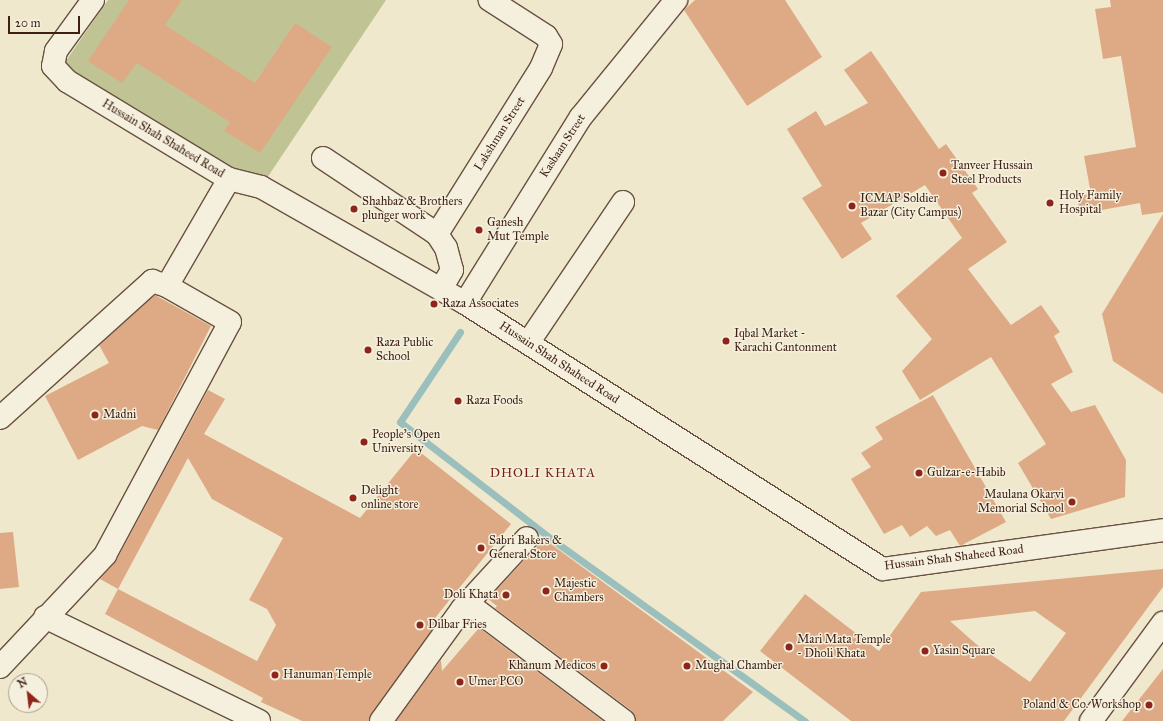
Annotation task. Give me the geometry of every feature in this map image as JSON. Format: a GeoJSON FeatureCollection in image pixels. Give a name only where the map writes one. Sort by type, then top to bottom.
{"type":"FeatureCollection","features":[{"type":"Feature","properties":{"kind":"street","name":"Hussain Shah Shaheed Road"},"geometry":{"type":"LineString","coordinates":[[93,0],[56,51],[53,66],[68,81],[229,179],[261,187],[465,303],[883,569],[1163,530]]}},
{"type":"Feature","properties":{"kind":"street","name":"Lakshman Street"},"geometry":{"type":"LineString","coordinates":[[437,234],[541,68],[551,44],[546,36],[490,0]]}},
{"type":"Feature","properties":{"kind":"street","name":"Kasbaan Street"},"geometry":{"type":"LineString","coordinates":[[465,303],[581,117],[676,0]]}},
{"type":"Feature","properties":{"kind":"street"},"geometry":{"type":"LineString","coordinates":[[323,158],[437,234],[446,248],[452,270],[441,289]]}},
{"type":"Feature","properties":{"kind":"street"},"geometry":{"type":"LineString","coordinates":[[167,286],[229,179]]}},
{"type":"Feature","properties":{"kind":"street"},"geometry":{"type":"LineString","coordinates":[[528,343],[623,202]]}},
{"type":"Feature","properties":{"kind":"street"},"geometry":{"type":"LineString","coordinates":[[0,418],[152,281],[167,286],[230,322],[105,555],[45,617],[0,667]]}},
{"type":"Feature","properties":{"kind":"street"},"geometry":{"type":"LineString","coordinates":[[381,721],[467,603],[527,538]]}},
{"type":"Feature","properties":{"kind":"street"},"geometry":{"type":"LineString","coordinates":[[467,603],[624,721]]}},
{"type":"Feature","properties":{"kind":"street"},"geometry":{"type":"LineString","coordinates":[[45,617],[259,721]]}},
{"type":"Feature","properties":{"kind":"street"},"geometry":{"type":"LineString","coordinates":[[1091,721],[1163,623]]}},
{"type":"Feature","properties":{"kind":"green space"},"geometry":{"type":"Polygon","coordinates":[[[108,0],[386,0],[261,187],[82,81],[63,65],[108,0]]]}},
{"type":"Feature","properties":{"kind":"building"},"geometry":{"type":"Polygon","coordinates":[[[129,0],[182,0],[165,25],[255,83],[295,23],[332,47],[260,153],[224,131],[230,122],[137,63],[122,83],[88,61],[129,0]]]}},
{"type":"Feature","properties":{"kind":"building"},"geometry":{"type":"Polygon","coordinates":[[[695,0],[785,0],[822,57],[747,106],[684,10],[695,0]]]}},
{"type":"Feature","properties":{"kind":"building"},"geometry":{"type":"Polygon","coordinates":[[[1110,0],[1163,0],[1163,212],[1142,215],[1140,203],[1080,214],[1077,196],[1091,194],[1084,156],[1136,147],[1121,56],[1103,59],[1095,9],[1111,7],[1110,0]]]}},
{"type":"Feature","properties":{"kind":"building"},"geometry":{"type":"Polygon","coordinates":[[[871,51],[939,149],[946,144],[978,189],[972,193],[1007,242],[968,269],[1011,325],[1041,305],[1060,332],[1054,336],[1073,372],[1051,384],[1071,412],[1095,405],[1126,460],[1125,497],[1051,519],[1018,463],[1046,444],[991,357],[920,400],[902,371],[932,339],[896,296],[962,238],[925,185],[861,223],[872,239],[842,259],[802,198],[822,186],[787,129],[816,111],[825,126],[868,103],[844,70],[871,51]]]}},
{"type":"Feature","properties":{"kind":"building"},"geometry":{"type":"Polygon","coordinates":[[[1163,214],[1163,394],[1113,361],[1102,314],[1163,214]]]}},
{"type":"Feature","properties":{"kind":"building"},"geometry":{"type":"Polygon","coordinates":[[[155,295],[211,326],[158,430],[142,426],[78,460],[45,396],[109,363],[99,345],[155,295]]]}},
{"type":"Feature","properties":{"kind":"building"},"geometry":{"type":"Polygon","coordinates":[[[208,390],[225,399],[204,434],[360,518],[416,449],[511,524],[435,618],[436,624],[369,721],[302,721],[261,702],[263,698],[105,614],[118,589],[100,579],[116,561],[208,390]],[[188,458],[118,589],[257,661],[276,625],[267,609],[249,600],[283,538],[212,499],[188,458]]]}},
{"type":"Feature","properties":{"kind":"building","name":"Gulzar-e-Habib"},"geometry":{"type":"Polygon","coordinates":[[[933,395],[1006,522],[960,546],[950,530],[936,536],[927,526],[910,537],[902,525],[884,534],[851,479],[871,467],[861,453],[883,439],[875,427],[933,395]]]}},
{"type":"Feature","properties":{"kind":"building"},"geometry":{"type":"Polygon","coordinates":[[[13,532],[19,587],[0,589],[0,533],[13,532]]]}},
{"type":"Feature","properties":{"kind":"building"},"geometry":{"type":"Polygon","coordinates":[[[544,539],[753,692],[723,721],[636,721],[632,711],[495,608],[497,606],[488,599],[544,539]]]}},
{"type":"Feature","properties":{"kind":"building","name":"Yasin Square"},"geometry":{"type":"Polygon","coordinates":[[[1163,569],[1163,587],[1064,721],[851,721],[760,651],[805,594],[879,651],[921,592],[1163,569]],[[1035,611],[950,621],[976,644],[1030,682],[1066,633],[1035,611]]]}},
{"type":"Feature","properties":{"kind":"building"},"geometry":{"type":"Polygon","coordinates":[[[479,628],[603,721],[396,721],[441,660],[442,671],[479,628]]]}},
{"type":"Feature","properties":{"kind":"building","name":"Poland & Co. Workshop"},"geometry":{"type":"Polygon","coordinates":[[[1163,669],[1163,721],[1122,721],[1163,669]]]}},
{"type":"Feature","properties":{"kind":"waterway"},"geometry":{"type":"LineString","coordinates":[[460,332],[400,422],[550,538],[805,721]]}},
{"type":"Feature","properties":{"kind":"place","name":"Tanveer Hussain Steel Products"},"geometry":{"type":"Point","coordinates":[943,173]}},
{"type":"Feature","properties":{"kind":"place","name":"Holy Family Hospital"},"geometry":{"type":"Point","coordinates":[1050,203]}},
{"type":"Feature","properties":{"kind":"place","name":"ICMAP Soldier Bazar (City Campus)"},"geometry":{"type":"Point","coordinates":[852,206]}},
{"type":"Feature","properties":{"kind":"place","name":"Shahbaz & Brothers plunger work"},"geometry":{"type":"Point","coordinates":[354,209]}},
{"type":"Feature","properties":{"kind":"place","name":"Ganesh Mut Temple"},"geometry":{"type":"Point","coordinates":[479,230]}},
{"type":"Feature","properties":{"kind":"place","name":"Raza Associates"},"geometry":{"type":"Point","coordinates":[434,304]}},
{"type":"Feature","properties":{"kind":"place","name":"Iqbal Market - Karachi Cantonment"},"geometry":{"type":"Point","coordinates":[726,341]}},
{"type":"Feature","properties":{"kind":"place","name":"Raza Public School"},"geometry":{"type":"Point","coordinates":[368,350]}},
{"type":"Feature","properties":{"kind":"place","name":"Raza Foods"},"geometry":{"type":"Point","coordinates":[458,401]}},
{"type":"Feature","properties":{"kind":"place","name":"Madni"},"geometry":{"type":"Point","coordinates":[95,415]}},
{"type":"Feature","properties":{"kind":"place","name":"People's Open University"},"geometry":{"type":"Point","coordinates":[364,442]}},
{"type":"Feature","properties":{"kind":"place","name":"Gulzar-e-Habib"},"geometry":{"type":"Point","coordinates":[919,473]}},
{"type":"Feature","properties":{"kind":"place","name":"Delight online store"},"geometry":{"type":"Point","coordinates":[353,498]}},
{"type":"Feature","properties":{"kind":"place","name":"Maulana Okarvi Memorial School"},"geometry":{"type":"Point","coordinates":[1072,502]}},
{"type":"Feature","properties":{"kind":"place","name":"Sabri Bakers & General Store"},"geometry":{"type":"Point","coordinates":[481,548]}},
{"type":"Feature","properties":{"kind":"place","name":"Majestic Chambers"},"geometry":{"type":"Point","coordinates":[546,591]}},
{"type":"Feature","properties":{"kind":"place","name":"Doli Khata"},"geometry":{"type":"Point","coordinates":[506,595]}},
{"type":"Feature","properties":{"kind":"place","name":"Dilbar Fries"},"geometry":{"type":"Point","coordinates":[420,625]}},
{"type":"Feature","properties":{"kind":"place","name":"Mari Mata Temple - Dholi Khata"},"geometry":{"type":"Point","coordinates":[789,647]}},
{"type":"Feature","properties":{"kind":"place","name":"Yasin Square"},"geometry":{"type":"Point","coordinates":[925,651]}},
{"type":"Feature","properties":{"kind":"place","name":"Khanum Medicos"},"geometry":{"type":"Point","coordinates":[604,666]}},
{"type":"Feature","properties":{"kind":"place","name":"Mughal Chamber"},"geometry":{"type":"Point","coordinates":[687,666]}},
{"type":"Feature","properties":{"kind":"place","name":"Hanuman Temple"},"geometry":{"type":"Point","coordinates":[275,675]}},
{"type":"Feature","properties":{"kind":"place","name":"Umer PCO"},"geometry":{"type":"Point","coordinates":[460,682]}},
{"type":"Feature","properties":{"kind":"place","name":"Poland & Co. Workshop"},"geometry":{"type":"Point","coordinates":[1149,705]}},
{"type":"Feature","properties":{"kind":"district","name":"DHOLI KHATA"},"geometry":{"type":"Point","coordinates":[543,473]}}]}
